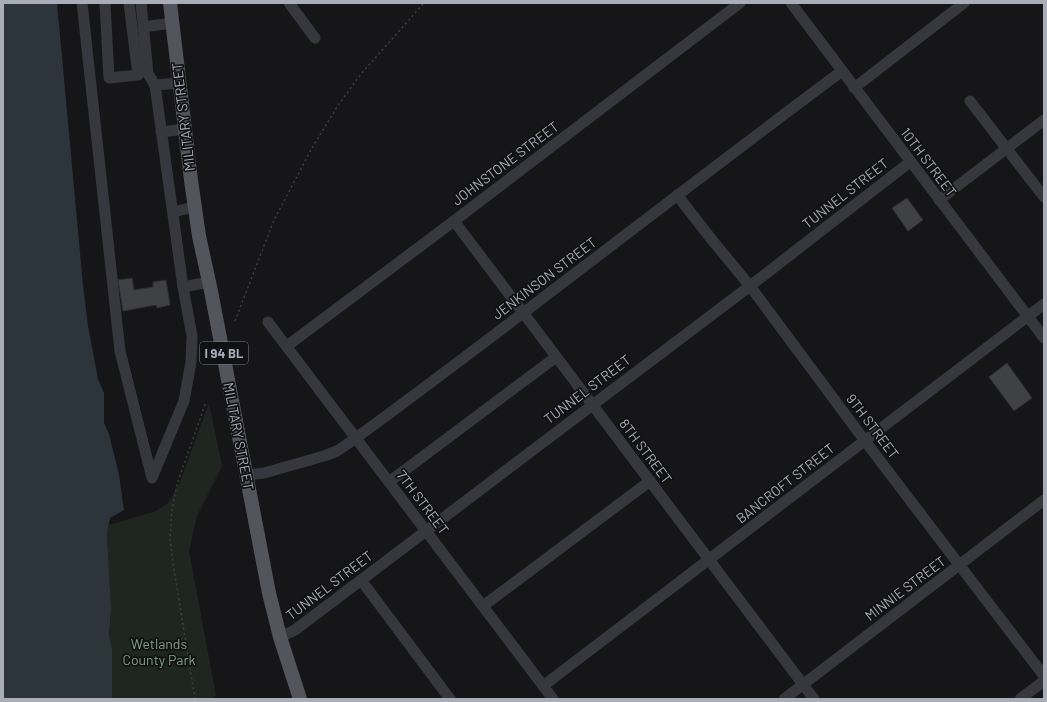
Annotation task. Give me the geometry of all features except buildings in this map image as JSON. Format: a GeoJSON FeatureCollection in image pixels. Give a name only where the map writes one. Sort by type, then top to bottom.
{"type":"FeatureCollection","features":[{"type":"Feature","properties":{"kind":"main road","name":"MILITARY STREET"},"geometry":{"type":"LineString","coordinates":[[170,3],[194,207],[199,236],[269,593],[280,637],[300,699]]}},
{"type":"Feature","properties":{"kind":"street"},"geometry":{"type":"LineString","coordinates":[[82,3],[120,351],[152,478],[184,401],[192,336],[183,286],[155,85],[148,74],[141,3]]}},
{"type":"Feature","properties":{"kind":"street"},"geometry":{"type":"LineString","coordinates":[[105,3],[109,78],[138,75],[130,3]]}},
{"type":"Feature","properties":{"kind":"street"},"geometry":{"type":"LineString","coordinates":[[288,3],[315,38]]}},
{"type":"Feature","properties":{"kind":"street","name":"JOHNSTONE STREET"},"geometry":{"type":"LineString","coordinates":[[287,346],[740,3]]}},
{"type":"Feature","properties":{"kind":"street","name":"10TH STREET"},"geometry":{"type":"LineString","coordinates":[[791,3],[1044,338]]}},
{"type":"Feature","properties":{"kind":"street"},"geometry":{"type":"LineString","coordinates":[[854,88],[964,3]]}},
{"type":"Feature","properties":{"kind":"street"},"geometry":{"type":"LineString","coordinates":[[143,27],[172,23]]}},
{"type":"Feature","properties":{"kind":"street","name":"JENKINSON STREET"},"geometry":{"type":"LineString","coordinates":[[247,475],[264,473],[337,451],[524,313],[677,195],[842,71]]}},
{"type":"Feature","properties":{"kind":"street"},"geometry":{"type":"LineString","coordinates":[[155,85],[179,83]]}},
{"type":"Feature","properties":{"kind":"street"},"geometry":{"type":"LineString","coordinates":[[970,101],[1044,197]]}},
{"type":"Feature","properties":{"kind":"street"},"geometry":{"type":"LineString","coordinates":[[939,200],[1044,120]]}},
{"type":"Feature","properties":{"kind":"street"},"geometry":{"type":"LineString","coordinates":[[162,132],[185,129]]}},
{"type":"Feature","properties":{"kind":"street","name":"TUNNEL STREET"},"geometry":{"type":"LineString","coordinates":[[280,637],[294,630],[426,531],[591,404],[750,286],[910,162]]}},
{"type":"Feature","properties":{"kind":"street","name":"9TH STREET"},"geometry":{"type":"LineString","coordinates":[[677,195],[750,286],[865,441],[1044,676]]}},
{"type":"Feature","properties":{"kind":"street"},"geometry":{"type":"LineString","coordinates":[[173,212],[194,207]]}},
{"type":"Feature","properties":{"kind":"street","name":"8TH STREET"},"geometry":{"type":"LineString","coordinates":[[454,221],[814,699]]}},
{"type":"Feature","properties":{"kind":"street"},"geometry":{"type":"LineString","coordinates":[[183,286],[209,282]]}},
{"type":"Feature","properties":{"kind":"street","name":"BANCROFT STREET"},"geometry":{"type":"LineString","coordinates":[[544,686],[1044,304]]}},
{"type":"Feature","properties":{"kind":"street","name":"7TH STREET"},"geometry":{"type":"LineString","coordinates":[[268,322],[553,699]]}},
{"type":"Feature","properties":{"kind":"street"},"geometry":{"type":"LineString","coordinates":[[389,482],[556,357]]}},
{"type":"Feature","properties":{"kind":"street"},"geometry":{"type":"LineString","coordinates":[[483,606],[650,481]]}},
{"type":"Feature","properties":{"kind":"street","name":"MINNIE STREET"},"geometry":{"type":"LineString","coordinates":[[784,699],[1044,500]]}},
{"type":"Feature","properties":{"kind":"street"},"geometry":{"type":"LineString","coordinates":[[361,580],[450,699]]}},
{"type":"Feature","properties":{"kind":"street"},"geometry":{"type":"LineString","coordinates":[[1020,699],[1044,681]]}},
{"type":"Feature","properties":{"kind":"path"},"geometry":{"type":"LineString","coordinates":[[235,321],[274,220],[312,148],[337,107],[360,75],[424,3]]}},
{"type":"Feature","properties":{"kind":"path"},"geometry":{"type":"LineString","coordinates":[[195,699],[170,538],[172,510],[177,484],[206,402]]}},
{"type":"Feature","properties":{"kind":"green space","name":"Wetlands County Park"},"geometry":{"type":"Polygon","coordinates":[[[209,403],[222,466],[197,516],[189,551],[216,695],[211,699],[112,699],[112,649],[109,635],[111,609],[107,533],[109,525],[156,511],[168,503],[180,482],[209,403]]]}},
{"type":"Feature","properties":{"kind":"shaded area"},"geometry":{"type":"Polygon","coordinates":[[[3,3],[57,3],[88,326],[98,379],[104,393],[104,423],[109,434],[119,475],[124,510],[110,518],[107,533],[111,609],[109,635],[112,649],[112,699],[3,699],[3,3]]]}}]}
